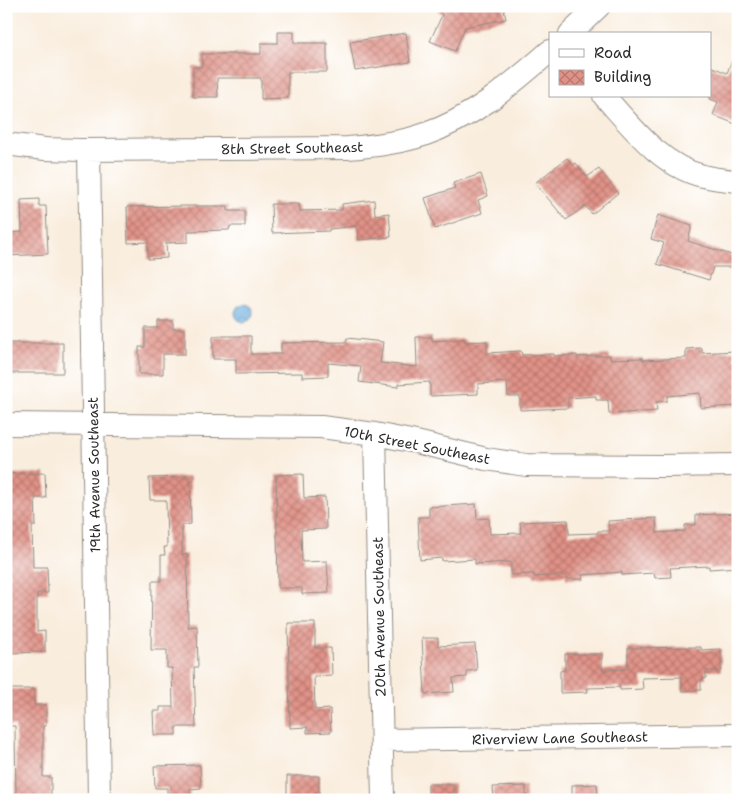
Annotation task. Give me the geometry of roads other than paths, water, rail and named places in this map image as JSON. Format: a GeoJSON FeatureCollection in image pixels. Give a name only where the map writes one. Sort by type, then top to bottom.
{"type":"FeatureCollection","features":[{"type":"Feature","properties":{"kind":"street"},"geometry":{"type":"LineString","coordinates":[[572,32],[599,6]]}},
{"type":"Feature","properties":{"kind":"street","name":"8th Street Southeast"},"geometry":{"type":"LineString","coordinates":[[6,144],[45,149],[89,150],[348,148],[387,144],[423,135],[461,118],[488,102],[549,52]]}},
{"type":"Feature","properties":{"kind":"street"},"geometry":{"type":"LineString","coordinates":[[606,98],[635,130],[660,154],[676,166],[702,176],[738,181]]}},
{"type":"Feature","properties":{"kind":"street","name":"19th Avenue Southeast"},"geometry":{"type":"LineString","coordinates":[[89,150],[100,800]]}},
{"type":"Feature","properties":{"kind":"street","name":"10th Street Southeast"},"geometry":{"type":"LineString","coordinates":[[6,424],[321,427],[375,434],[416,442],[486,460],[526,465],[738,465]]}},
{"type":"Feature","properties":{"kind":"street","name":"20th Avenue Southeast"},"geometry":{"type":"LineString","coordinates":[[375,434],[383,800]]}},
{"type":"Feature","properties":{"kind":"street","name":"Riverview Lane Southeast"},"geometry":{"type":"LineString","coordinates":[[382,740],[738,735]]}},
{"type":"Feature","properties":{"kind":"water"},"geometry":{"type":"Polygon","coordinates":[[[240,304],[248,304],[253,309],[251,320],[240,322],[235,317],[235,309],[240,304]]]}}]}
